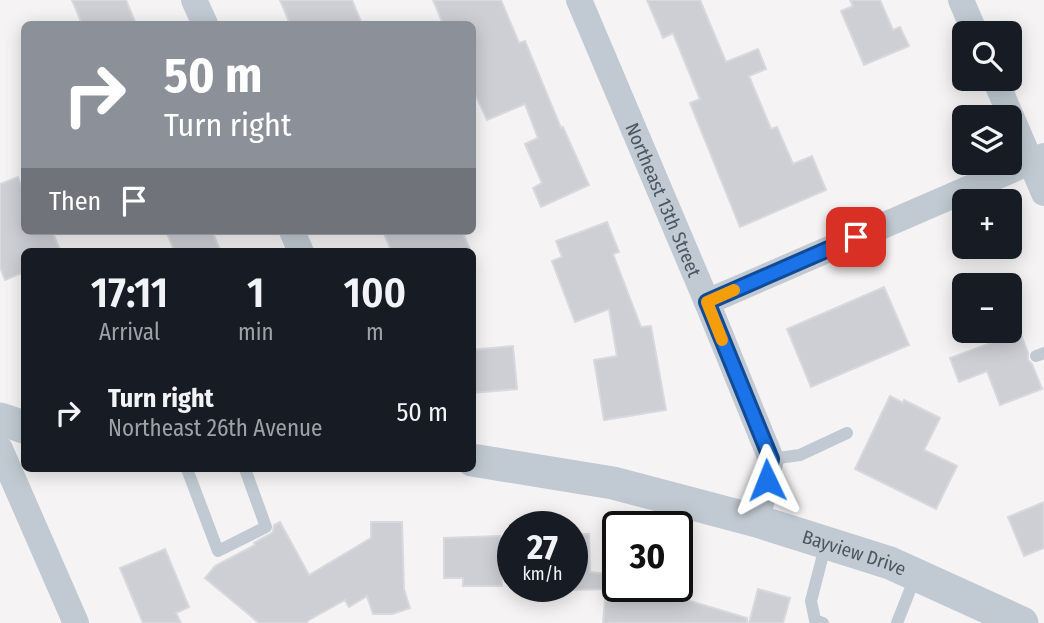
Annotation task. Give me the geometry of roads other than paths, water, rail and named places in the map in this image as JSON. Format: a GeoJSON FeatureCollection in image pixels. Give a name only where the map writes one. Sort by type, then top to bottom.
{"type":"FeatureCollection","features":[{"type":"Feature","properties":{"kind":"street"},"geometry":{"type":"LineString","coordinates":[[194,0],[204,21]]}},
{"type":"Feature","properties":{"kind":"street","name":"Northeast 13th Street"},"geometry":{"type":"LineString","coordinates":[[579,0],[771,459]]}},
{"type":"Feature","properties":{"kind":"street"},"geometry":{"type":"LineString","coordinates":[[961,0],[970,21]]}},
{"type":"Feature","properties":{"kind":"street"},"geometry":{"type":"LineString","coordinates":[[1001,91],[1037,159],[1044,193]]}},
{"type":"Feature","properties":{"kind":"street"},"geometry":{"type":"LineString","coordinates":[[707,302],[1037,159]]}},
{"type":"Feature","properties":{"kind":"street"},"geometry":{"type":"LineString","coordinates":[[0,419],[21,426]]}},
{"type":"Feature","properties":{"kind":"street"},"geometry":{"type":"LineString","coordinates":[[0,449],[76,623]]}},
{"type":"Feature","properties":{"kind":"street"},"geometry":{"type":"LineString","coordinates":[[757,521],[771,459]]}},
{"type":"Feature","properties":{"kind":"street","name":"Bayview Drive"},"geometry":{"type":"LineString","coordinates":[[476,461],[613,483],[757,521],[890,563],[1022,623]]}},
{"type":"Feature","properties":{"kind":"lane"},"geometry":{"type":"LineString","coordinates":[[771,459],[800,454],[847,433]]}},
{"type":"Feature","properties":{"kind":"lane"},"geometry":{"type":"LineString","coordinates":[[188,472],[218,551],[266,527],[246,472]]}},
{"type":"Feature","properties":{"kind":"lane"},"geometry":{"type":"LineString","coordinates":[[823,623],[815,620],[811,601],[826,543]]}},
{"type":"Feature","properties":{"kind":"lane"},"geometry":{"type":"LineString","coordinates":[[897,623],[916,575]]}}]}
